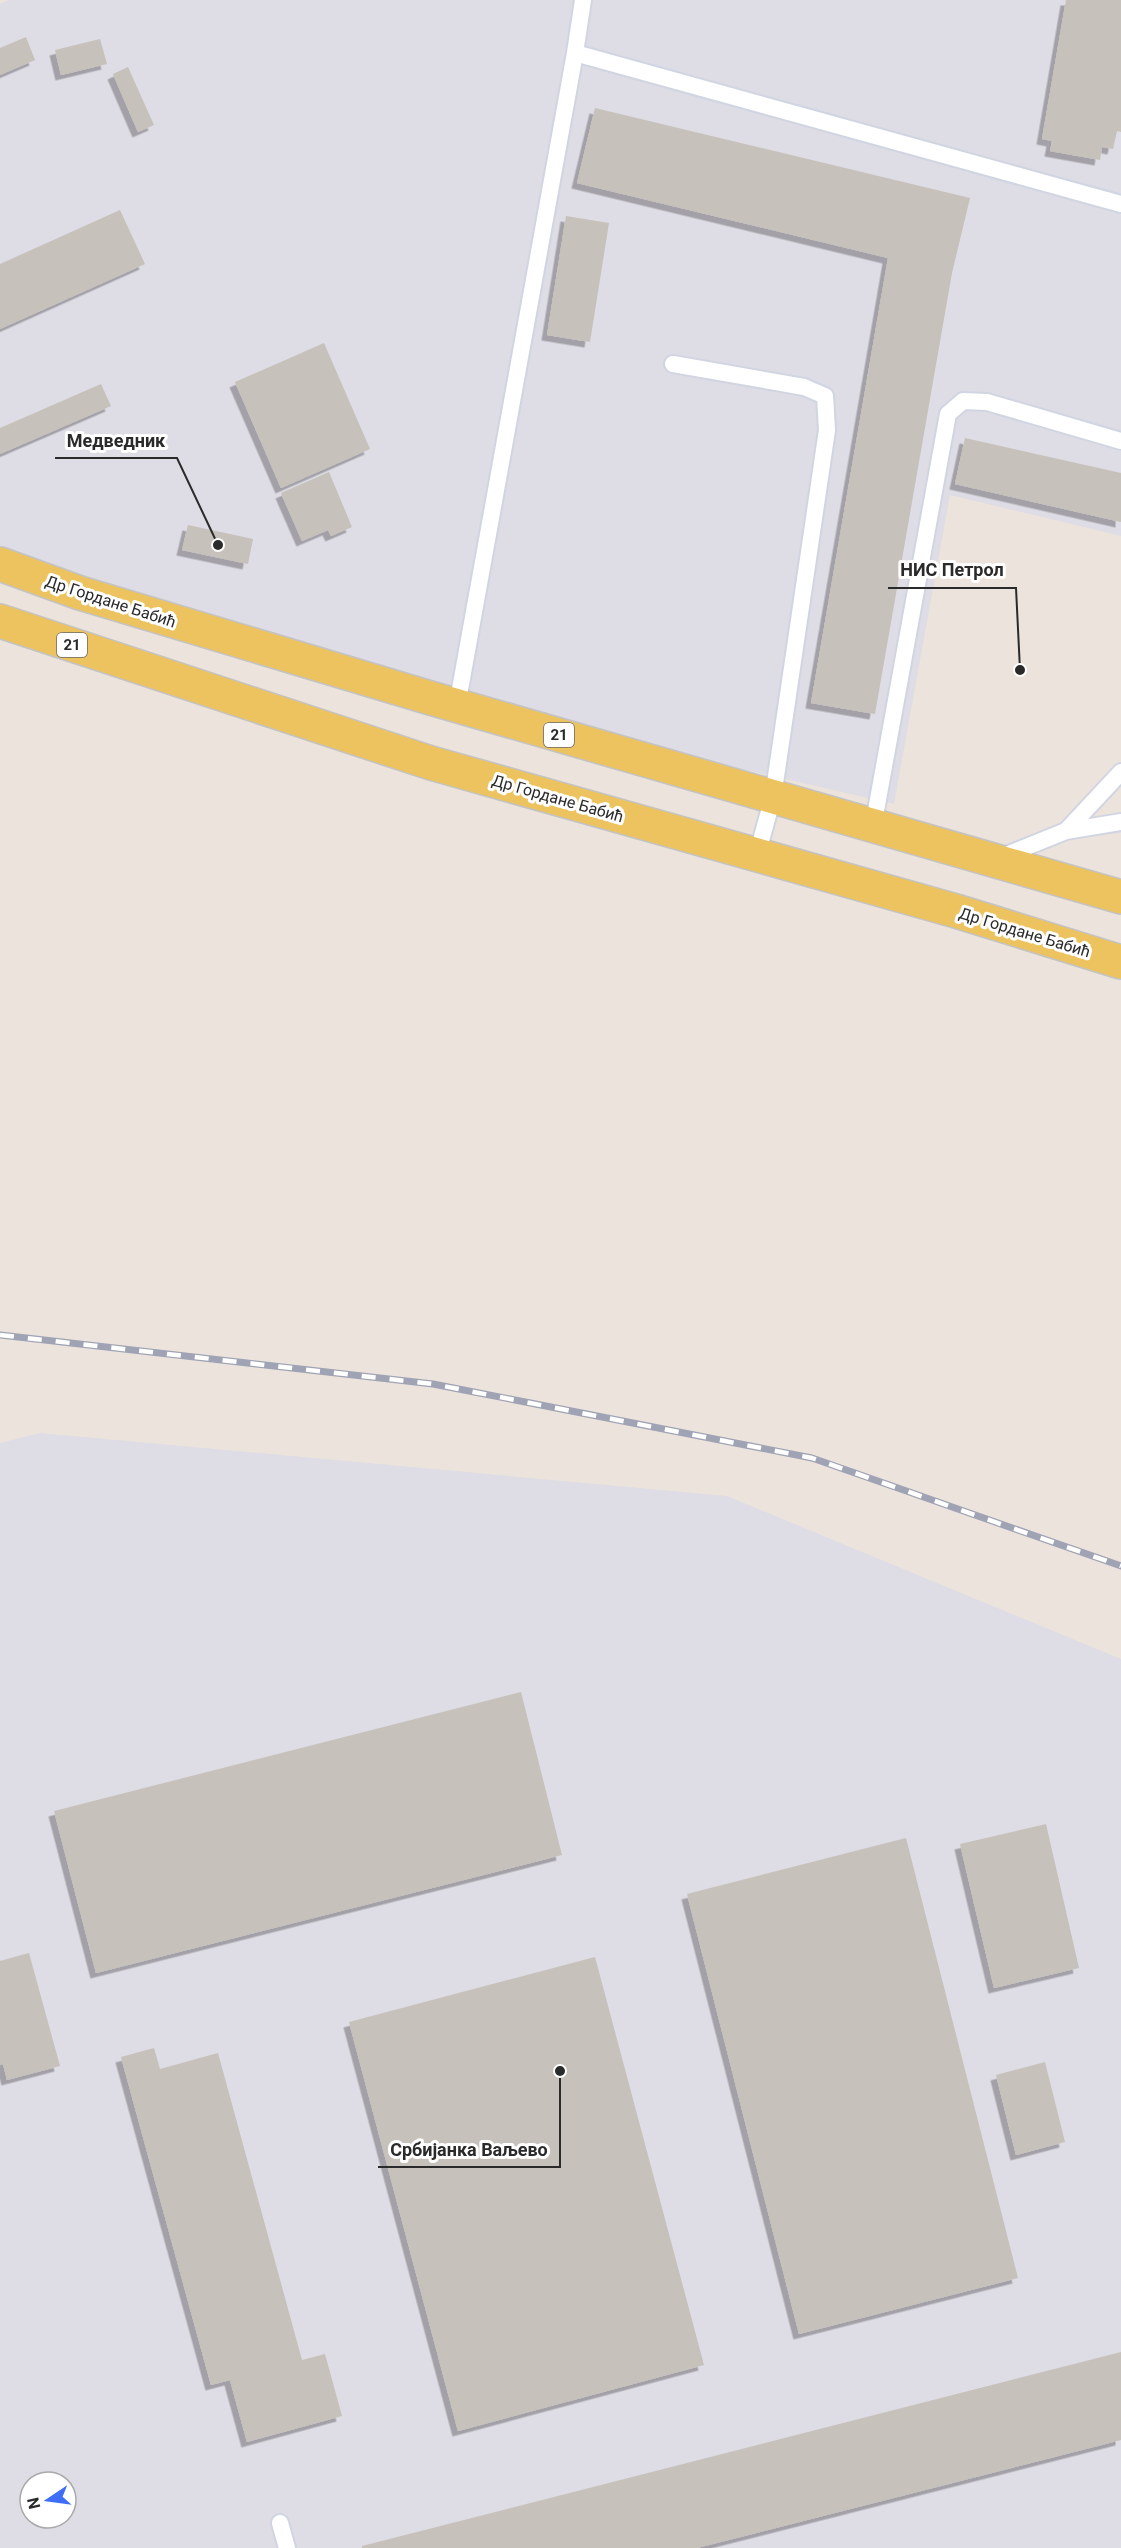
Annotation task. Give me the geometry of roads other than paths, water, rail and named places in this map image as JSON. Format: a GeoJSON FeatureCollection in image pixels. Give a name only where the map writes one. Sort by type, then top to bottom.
{"type":"FeatureCollection","features":[{"type":"Feature","properties":{"kind":"main road","name":"Др Гордане Бабић"},"geometry":{"type":"LineString","coordinates":[[0,564],[80,593],[457,706],[1121,897]]}},
{"type":"Feature","properties":{"kind":"main road","name":"Др Гордане Бабић"},"geometry":{"type":"LineString","coordinates":[[0,621],[431,763],[757,855],[1121,962]]}},
{"type":"Feature","properties":{"kind":"lane"},"geometry":{"type":"LineString","coordinates":[[457,706],[583,0]]}},
{"type":"Feature","properties":{"kind":"lane"},"geometry":{"type":"LineString","coordinates":[[575,53],[1121,204]]}},
{"type":"Feature","properties":{"kind":"lane"},"geometry":{"type":"LineString","coordinates":[[673,364],[804,387],[825,396],[828,429],[773,797],[757,855]]}},
{"type":"Feature","properties":{"kind":"lane"},"geometry":{"type":"LineString","coordinates":[[873,827],[948,414],[963,401],[987,402],[1121,441]]}},
{"type":"Feature","properties":{"kind":"lane"},"geometry":{"type":"LineString","coordinates":[[1066,831],[1121,772]]}},
{"type":"Feature","properties":{"kind":"lane"},"geometry":{"type":"LineString","coordinates":[[992,861],[1066,831],[1121,822]]}},
{"type":"Feature","properties":{"kind":"lane"},"geometry":{"type":"LineString","coordinates":[[280,2523],[286,2548]]}},
{"type":"Feature","properties":{"kind":"railway"},"geometry":{"type":"LineString","coordinates":[[0,1335],[433,1384],[812,1458],[1121,1566]]}},
{"type":"Feature","properties":{"kind":"place","name":"Медведник"},"geometry":{"type":"Point","coordinates":[218,545]}},
{"type":"Feature","properties":{"kind":"place","name":"НИС Петрол"},"geometry":{"type":"Point","coordinates":[1020,670]}},
{"type":"Feature","properties":{"kind":"place","name":"Србијанка Ваљево"},"geometry":{"type":"Point","coordinates":[560,2071]}}]}
